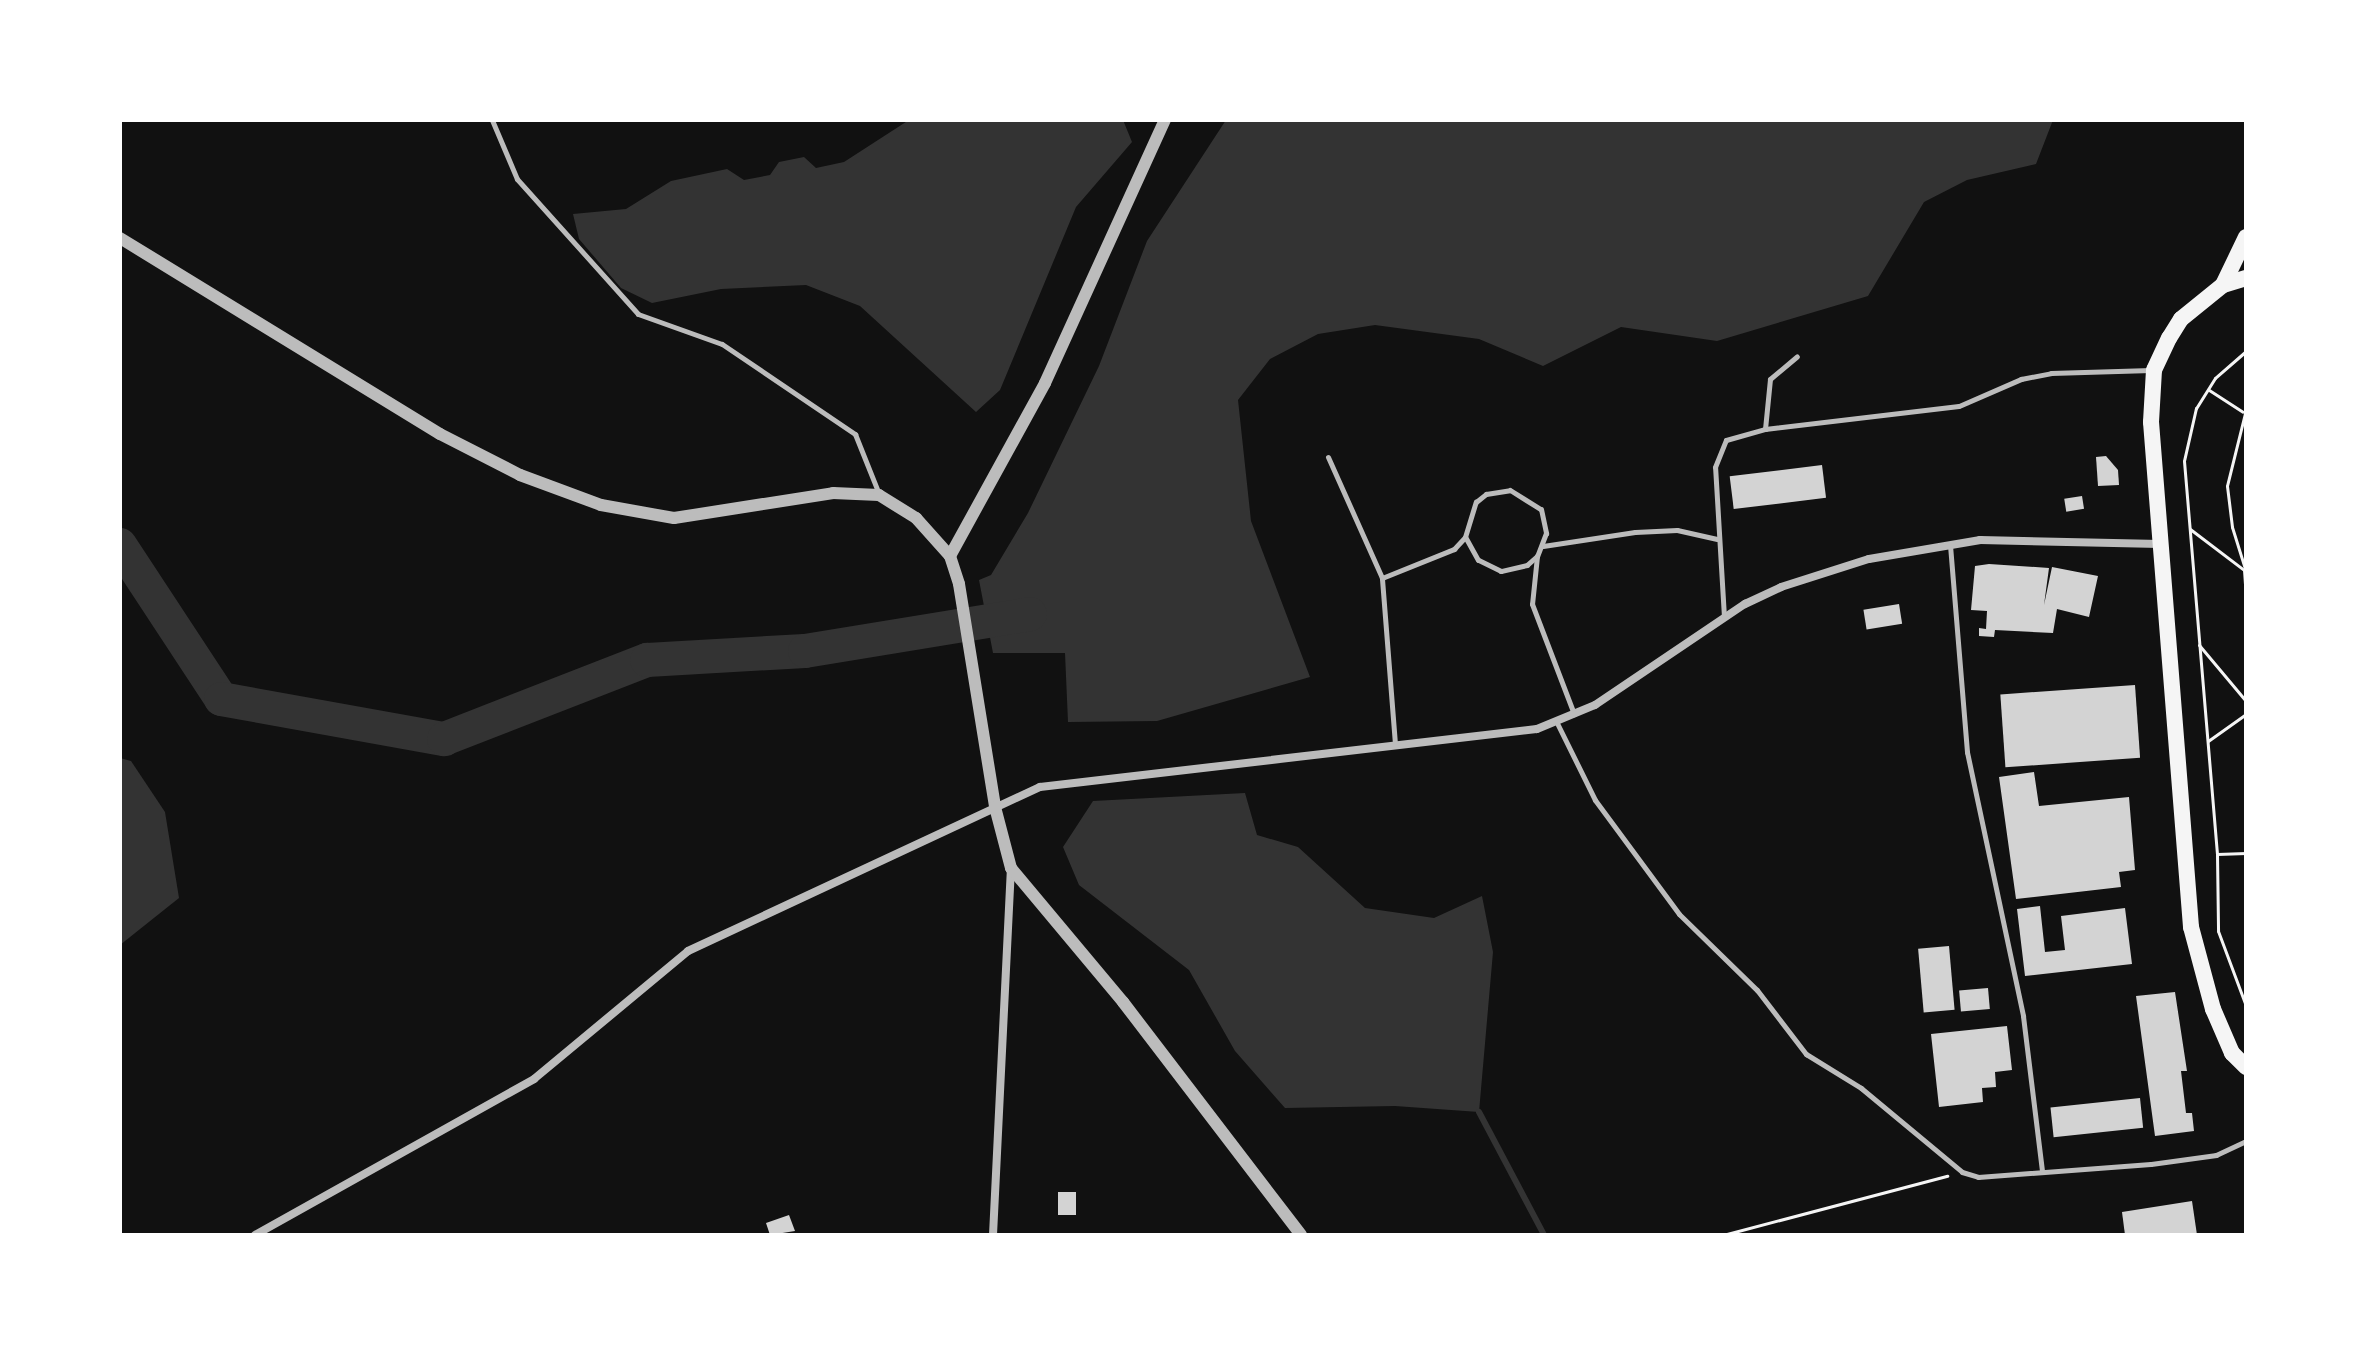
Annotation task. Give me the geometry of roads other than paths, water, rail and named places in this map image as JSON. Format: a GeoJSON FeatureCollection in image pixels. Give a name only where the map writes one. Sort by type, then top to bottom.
{"type":"FeatureCollection","features":[{"type":"Feature","properties":{"kind":"main road"},"geometry":{"type":"LineString","coordinates":[[2223,285],[2246,237]]}},
{"type":"Feature","properties":{"kind":"main road"},"geometry":{"type":"LineString","coordinates":[[2246,278],[2223,285],[2181,319],[2154,370],[2151,422],[2191,927],[2213,1009],[2232,1053],[2246,1067]]}},
{"type":"Feature","properties":{"kind":"street"},"geometry":{"type":"LineString","coordinates":[[950,556],[1045,383],[1165,120]]}},
{"type":"Feature","properties":{"kind":"street"},"geometry":{"type":"LineString","coordinates":[[120,238],[440,434],[520,475],[601,505],[674,518],[833,493],[879,495],[916,518],[950,556],[959,584],[973,657],[995,807],[1011,868],[993,1235]]}},
{"type":"Feature","properties":{"kind":"street"},"geometry":{"type":"LineString","coordinates":[[255,1235],[534,1079],[688,951],[1040,787],[1395,744],[1510,735],[1575,715],[1724,617],[1781,587],[1869,559],[1950,544],[2040,539],[2161,544]]}},
{"type":"Feature","properties":{"kind":"street"},"geometry":{"type":"LineString","coordinates":[[1011,868],[1123,1002],[1301,1235]]}},
{"type":"Feature","properties":{"kind":"lane"},"geometry":{"type":"LineString","coordinates":[[492,120],[517,179],[638,314],[722,344],[855,434],[879,495]]}},
{"type":"Feature","properties":{"kind":"lane"},"geometry":{"type":"LineString","coordinates":[[1765,429],[1770,379],[1797,356]]}},
{"type":"Feature","properties":{"kind":"lane"},"geometry":{"type":"LineString","coordinates":[[1724,617],[1717,539],[1719,452],[1726,440],[1765,429],[1959,406],[2021,379],[2051,373],[2154,370]]}},
{"type":"Feature","properties":{"kind":"lane"},"geometry":{"type":"LineString","coordinates":[[1328,457],[1382,578],[1395,744]]}},
{"type":"Feature","properties":{"kind":"lane"},"geometry":{"type":"LineString","coordinates":[[1382,578],[1454,549],[1465,537],[1476,502],[1486,494],[1510,490],[1541,509],[1543,546],[1537,556],[1532,604],[1575,715]]}},
{"type":"Feature","properties":{"kind":"lane"},"geometry":{"type":"LineString","coordinates":[[1543,546],[1635,532],[1677,530],[1717,539]]}},
{"type":"Feature","properties":{"kind":"lane"},"geometry":{"type":"LineString","coordinates":[[1465,537],[1469,550],[1489,568],[1515,570],[1537,556]]}},
{"type":"Feature","properties":{"kind":"lane"},"geometry":{"type":"LineString","coordinates":[[1950,544],[1967,752],[2023,1016],[2042,1171]]}},
{"type":"Feature","properties":{"kind":"lane"},"geometry":{"type":"LineString","coordinates":[[1557,723],[1595,800],[1679,914],[1757,990],[1806,1054],[1861,1088],[1962,1172],[1978,1177],[2203,1157],[2246,1141]]}},
{"type":"Feature","properties":{"kind":"waterway"},"geometry":{"type":"LineString","coordinates":[[120,545],[221,699],[444,739],[647,660],[805,651],[1030,614]]}},
{"type":"Feature","properties":{"kind":"waterway"},"geometry":{"type":"LineString","coordinates":[[1479,1112],[1544,1235]]}}]}
